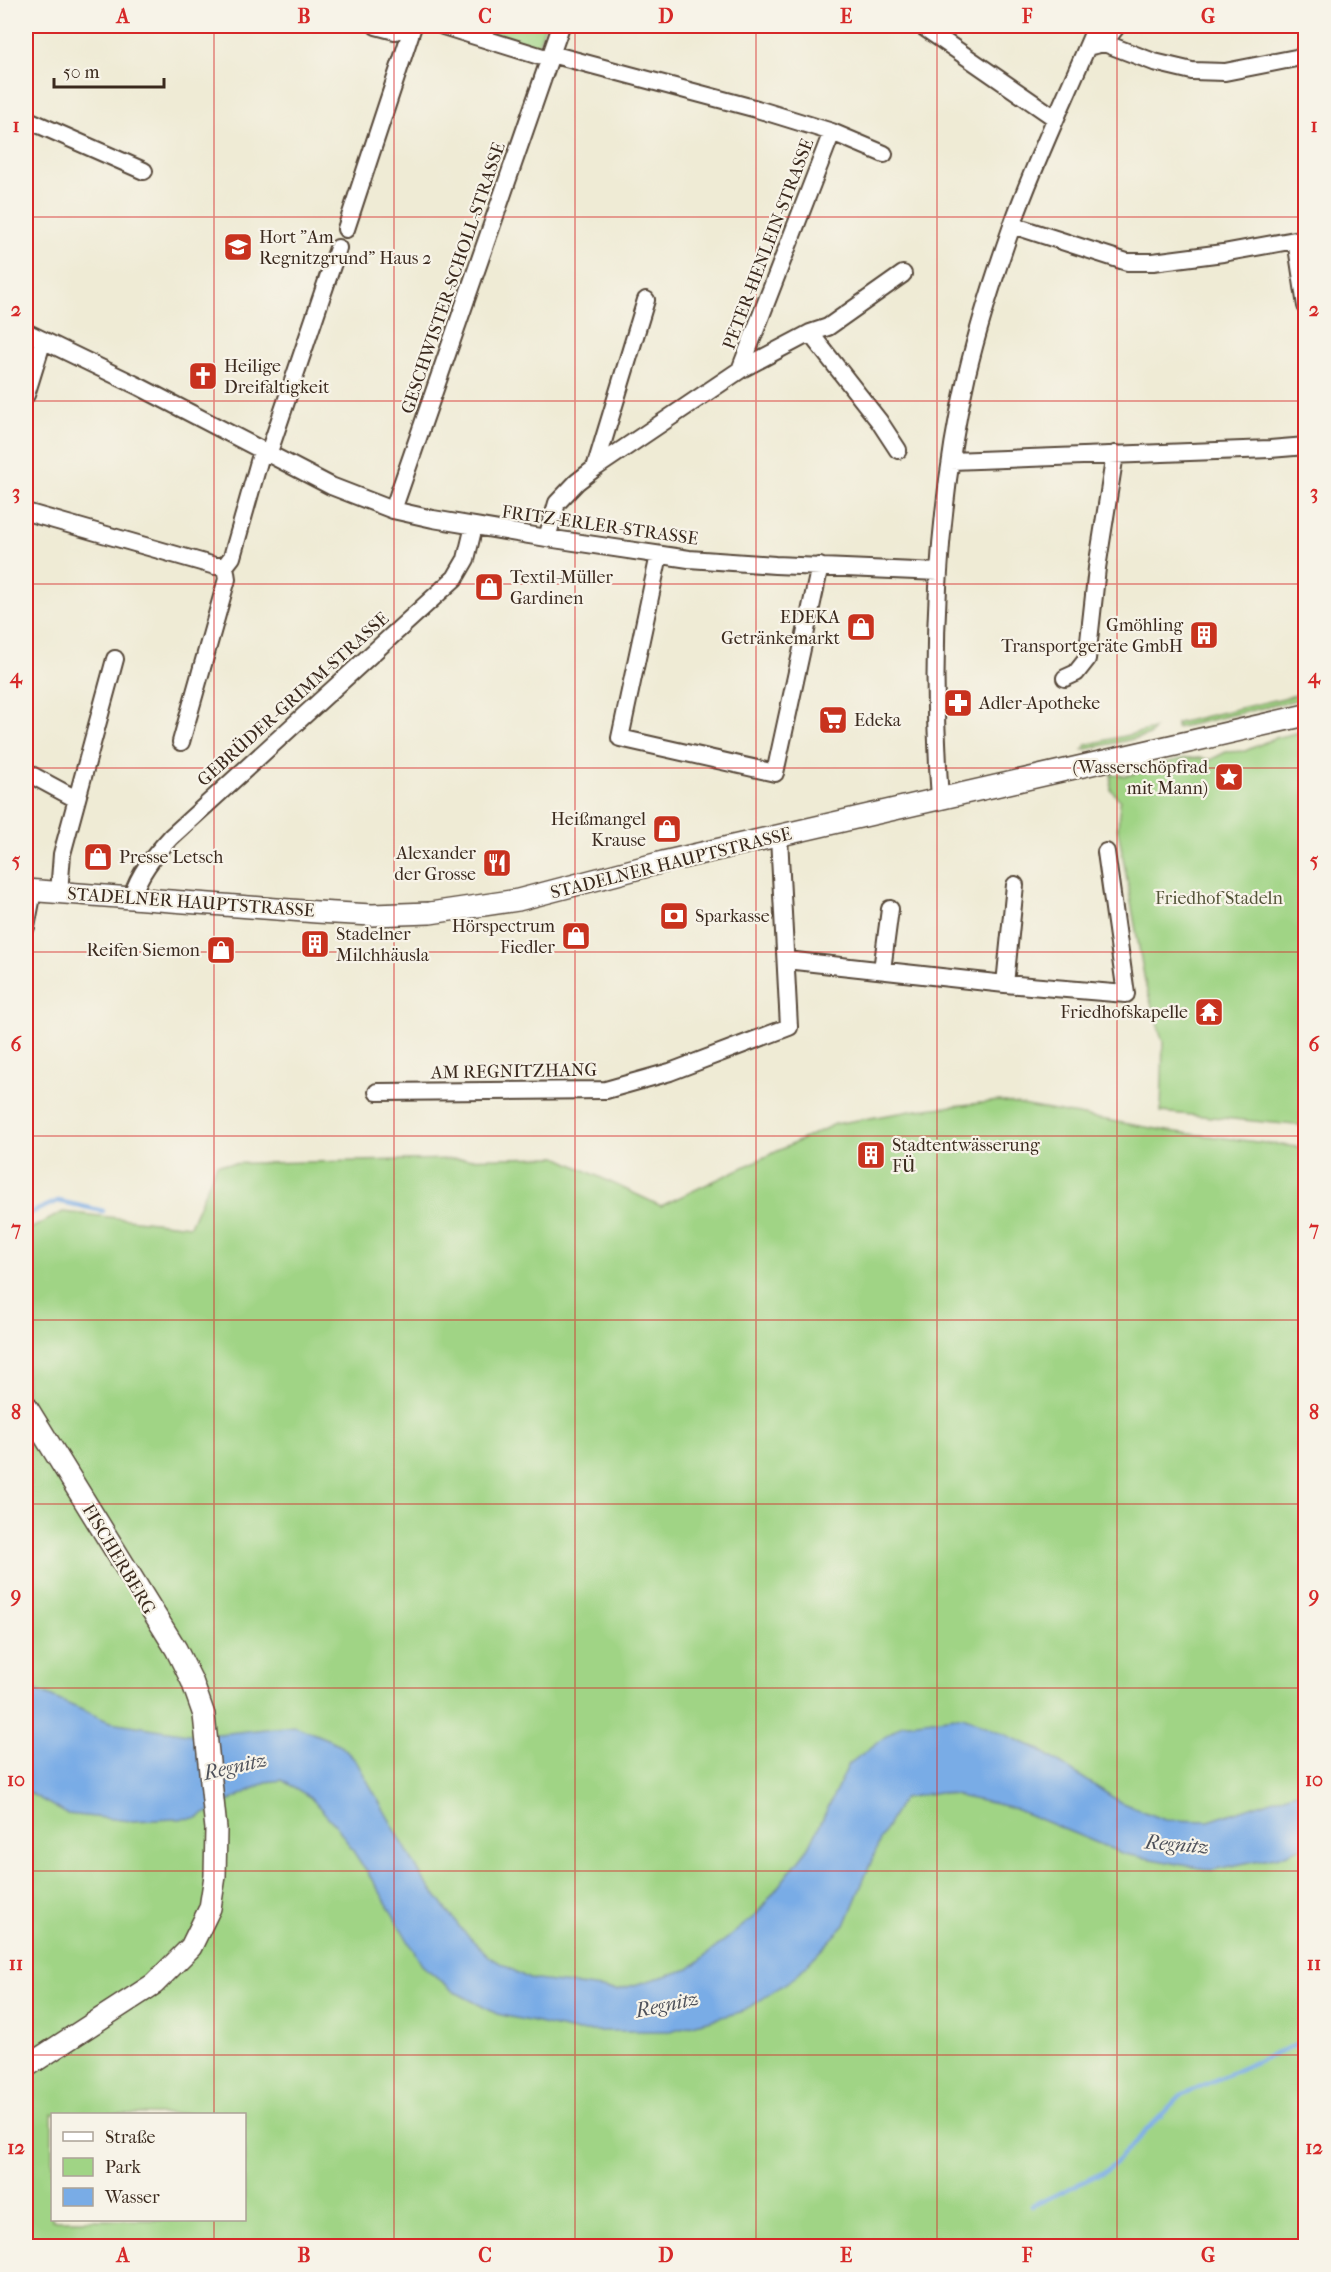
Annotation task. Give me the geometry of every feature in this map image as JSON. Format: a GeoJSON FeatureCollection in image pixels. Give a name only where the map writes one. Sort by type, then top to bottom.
{"type":"FeatureCollection","features":[{"type":"Feature","properties":{"kind":"main road","name":"STADELNER HAUPTSTRASSE"},"geometry":{"type":"LineString","coordinates":[[29,890],[372,915],[430,913],[518,900],[663,862],[1305,715]]}},
{"type":"Feature","properties":{"kind":"main road","name":"FISCHERBERG"},"geometry":{"type":"LineString","coordinates":[[26,1406],[176,1649],[192,1681],[204,1715],[216,1829],[215,1876],[210,1908],[191,1947],[154,1984],[26,2067]]}},
{"type":"Feature","properties":{"kind":"street"},"geometry":{"type":"LineString","coordinates":[[376,26],[395,31],[405,26]]}},
{"type":"Feature","properties":{"kind":"street"},"geometry":{"type":"LineString","coordinates":[[346,228],[413,26]]}},
{"type":"Feature","properties":{"kind":"street"},"geometry":{"type":"LineString","coordinates":[[443,26],[550,57]]}},
{"type":"Feature","properties":{"kind":"street","name":"GESCHWISTER-SCHOLL-STRASSE"},"geometry":{"type":"LineString","coordinates":[[393,510],[561,26]]}},
{"type":"Feature","properties":{"kind":"street"},"geometry":{"type":"LineString","coordinates":[[922,26],[1055,118]]}},
{"type":"Feature","properties":{"kind":"street"},"geometry":{"type":"LineString","coordinates":[[940,798],[936,730],[939,572],[951,461],[967,374],[988,298],[1012,225],[1055,118],[1096,26]]}},
{"type":"Feature","properties":{"kind":"street"},"geometry":{"type":"LineString","coordinates":[[1104,43],[1117,26]]}},
{"type":"Feature","properties":{"kind":"street"},"geometry":{"type":"LineString","coordinates":[[1087,47],[1104,43],[1154,62],[1192,71],[1225,72],[1305,56]]}},
{"type":"Feature","properties":{"kind":"street","name":"PETER-HENLEIN-STRASSE"},"geometry":{"type":"LineString","coordinates":[[550,57],[757,109],[832,132],[884,154]]}},
{"type":"Feature","properties":{"kind":"street"},"geometry":{"type":"LineString","coordinates":[[26,119],[144,171]]}},
{"type":"Feature","properties":{"kind":"street","name":"PETER-HENLEIN-STRASSE"},"geometry":{"type":"LineString","coordinates":[[740,370],[832,132]]}},
{"type":"Feature","properties":{"kind":"street"},"geometry":{"type":"LineString","coordinates":[[1012,225],[1127,262],[1153,262],[1301,239],[1305,306]]}},
{"type":"Feature","properties":{"kind":"street"},"geometry":{"type":"LineString","coordinates":[[181,742],[227,579],[225,566],[232,557],[265,453],[338,248]]}},
{"type":"Feature","properties":{"kind":"street"},"geometry":{"type":"LineString","coordinates":[[547,538],[557,502],[595,468],[740,370],[810,333],[828,327],[903,274]]}},
{"type":"Feature","properties":{"kind":"street"},"geometry":{"type":"LineString","coordinates":[[595,468],[646,300]]}},
{"type":"Feature","properties":{"kind":"street","name":"FRITZ-ERLER-STRASSE"},"geometry":{"type":"LineString","coordinates":[[26,332],[140,387],[332,486],[393,510],[474,526],[659,555],[775,565],[939,572]]}},
{"type":"Feature","properties":{"kind":"street"},"geometry":{"type":"LineString","coordinates":[[810,333],[879,421],[898,450]]}},
{"type":"Feature","properties":{"kind":"street"},"geometry":{"type":"LineString","coordinates":[[26,395],[44,340]]}},
{"type":"Feature","properties":{"kind":"street"},"geometry":{"type":"LineString","coordinates":[[951,461],[1305,446]]}},
{"type":"Feature","properties":{"kind":"street"},"geometry":{"type":"LineString","coordinates":[[1065,678],[1076,673],[1087,659],[1096,568],[1115,454]]}},
{"type":"Feature","properties":{"kind":"street"},"geometry":{"type":"LineString","coordinates":[[26,512],[215,566],[225,566]]}},
{"type":"Feature","properties":{"kind":"street","name":"GEBRÜDER-GRIMM-STRASSE"},"geometry":{"type":"LineString","coordinates":[[131,899],[148,862],[171,837],[455,578],[466,559],[474,526]]}},
{"type":"Feature","properties":{"kind":"street"},"geometry":{"type":"LineString","coordinates":[[659,555],[620,738],[775,773],[820,566]]}},
{"type":"Feature","properties":{"kind":"street"},"geometry":{"type":"LineString","coordinates":[[59,893],[62,854],[115,658]]}},
{"type":"Feature","properties":{"kind":"street"},"geometry":{"type":"LineString","coordinates":[[26,772],[76,799]]}},
{"type":"Feature","properties":{"kind":"street","name":"AM REGNITZHANG"},"geometry":{"type":"LineString","coordinates":[[377,1092],[606,1090],[670,1072],[789,1027],[779,837]]}},
{"type":"Feature","properties":{"kind":"street"},"geometry":{"type":"LineString","coordinates":[[786,960],[1005,984],[1126,994],[1106,852]]}},
{"type":"Feature","properties":{"kind":"street"},"geometry":{"type":"LineString","coordinates":[[1005,984],[1016,885]]}},
{"type":"Feature","properties":{"kind":"street"},"geometry":{"type":"LineString","coordinates":[[26,927],[29,890]]}},
{"type":"Feature","properties":{"kind":"street"},"geometry":{"type":"LineString","coordinates":[[882,970],[890,909]]}},
{"type":"Feature","properties":{"kind":"green space"},"geometry":{"type":"Polygon","coordinates":[[[463,26],[545,26],[536,50],[463,26]]]}},
{"type":"Feature","properties":{"kind":"green space"},"geometry":{"type":"Polygon","coordinates":[[[1305,693],[1305,698],[1176,728],[1177,723],[1305,693]]]}},
{"type":"Feature","properties":{"kind":"green space"},"geometry":{"type":"Polygon","coordinates":[[[1154,729],[1150,735],[1083,750],[1086,745],[1154,729]]]}},
{"type":"Feature","properties":{"kind":"green space","name":"Friedhof Stadeln"},"geometry":{"type":"Polygon","coordinates":[[[1305,731],[1305,1126],[1161,1112],[1163,1042],[1146,987],[1118,829],[1120,800],[1111,790],[1111,774],[1127,776],[1180,759],[1210,760],[1226,752],[1245,751],[1275,738],[1305,731]]]}},
{"type":"Feature","properties":{"kind":"green space"},"geometry":{"type":"Polygon","coordinates":[[[999,1101],[1168,1131],[1305,1148],[1305,2246],[26,2246],[26,1231],[63,1212],[190,1226],[217,1164],[557,1157],[661,1206],[835,1124],[917,1110],[999,1101]]]}},
{"type":"Feature","properties":{"kind":"water","name":"Regnitz"},"geometry":{"type":"Polygon","coordinates":[[[26,1686],[110,1722],[200,1736],[295,1726],[339,1744],[356,1761],[422,1877],[462,1930],[491,1958],[529,1979],[617,1990],[689,1969],[756,1915],[809,1847],[849,1764],[902,1724],[963,1716],[1040,1750],[1120,1802],[1165,1820],[1209,1821],[1305,1789],[1305,1846],[1280,1856],[1211,1870],[1124,1854],[1010,1807],[939,1792],[903,1798],[881,1838],[845,1925],[795,1977],[744,2011],[670,2031],[574,2031],[497,2014],[455,1992],[422,1965],[380,1892],[338,1828],[310,1797],[282,1780],[266,1782],[197,1818],[131,1821],[67,1814],[26,1791],[26,1686]]]}},
{"type":"Feature","properties":{"kind":"waterway"},"geometry":{"type":"LineString","coordinates":[[26,1215],[58,1201],[103,1211]]}},
{"type":"Feature","properties":{"kind":"waterway"},"geometry":{"type":"LineString","coordinates":[[1032,2206],[1108,2170],[1181,2095],[1306,2040]]}},
{"type":"Feature","properties":{"kind":"place","name":"Hort \"Am Regnitzgrund\" Haus 2"},"geometry":{"type":"Point","coordinates":[238,247]}},
{"type":"Feature","properties":{"kind":"place","name":"Heilige Dreifaltigkeit"},"geometry":{"type":"Point","coordinates":[203,376]}},
{"type":"Feature","properties":{"kind":"place","name":"Textil-Müller Gardinen"},"geometry":{"type":"Point","coordinates":[489,587]}},
{"type":"Feature","properties":{"kind":"place","name":"EDEKA Getränkemarkt"},"geometry":{"type":"Point","coordinates":[861,627]}},
{"type":"Feature","properties":{"kind":"place","name":"Gmöhling Transportgeräte GmbH"},"geometry":{"type":"Point","coordinates":[1204,635]}},
{"type":"Feature","properties":{"kind":"place","name":"Adler-Apotheke"},"geometry":{"type":"Point","coordinates":[958,703]}},
{"type":"Feature","properties":{"kind":"place","name":"Edeka"},"geometry":{"type":"Point","coordinates":[833,720]}},
{"type":"Feature","properties":{"kind":"place","name":"(Wasserschöpfrad mit Mann)"},"geometry":{"type":"Point","coordinates":[1229,777]}},
{"type":"Feature","properties":{"kind":"place","name":"Heißmangel Krause"},"geometry":{"type":"Point","coordinates":[667,829]}},
{"type":"Feature","properties":{"kind":"place","name":"Presse Letsch"},"geometry":{"type":"Point","coordinates":[98,857]}},
{"type":"Feature","properties":{"kind":"place","name":"Alexander der Grosse"},"geometry":{"type":"Point","coordinates":[497,863]}},
{"type":"Feature","properties":{"kind":"place","name":"Sparkasse"},"geometry":{"type":"Point","coordinates":[674,916]}},
{"type":"Feature","properties":{"kind":"place","name":"Hörspectrum Fiedler"},"geometry":{"type":"Point","coordinates":[576,936]}},
{"type":"Feature","properties":{"kind":"place","name":"Stadelner Milchhäusla"},"geometry":{"type":"Point","coordinates":[315,944]}},
{"type":"Feature","properties":{"kind":"place","name":"Reifen Siemon"},"geometry":{"type":"Point","coordinates":[221,950]}},
{"type":"Feature","properties":{"kind":"place","name":"Friedhofskapelle"},"geometry":{"type":"Point","coordinates":[1209,1012]}},
{"type":"Feature","properties":{"kind":"place","name":"Stadtentwässerung FÜ"},"geometry":{"type":"Point","coordinates":[871,1155]}}]}
